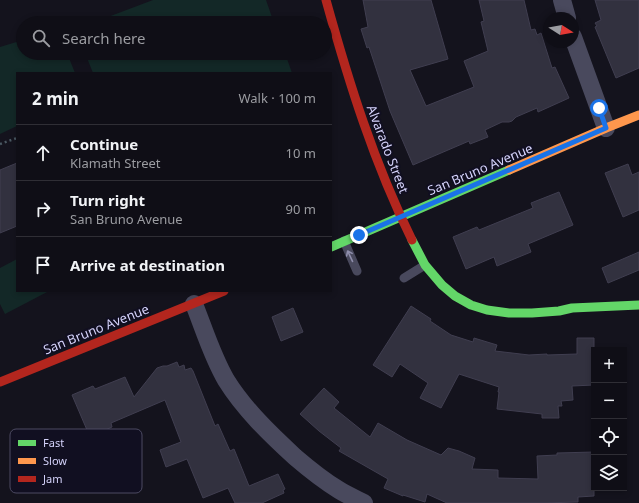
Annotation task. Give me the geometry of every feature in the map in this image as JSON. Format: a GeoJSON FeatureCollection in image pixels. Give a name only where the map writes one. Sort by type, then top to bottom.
{"type":"FeatureCollection","features":[{"type":"Feature","properties":{"kind":"street","name":"Alvarado Street"},"geometry":{"type":"LineString","coordinates":[[326,0],[330,16]]}},
{"type":"Feature","properties":{"kind":"street"},"geometry":{"type":"LineString","coordinates":[[562,0],[565,12]]}},
{"type":"Feature","properties":{"kind":"street","name":"Alvarado Street"},"geometry":{"type":"LineString","coordinates":[[332,22],[349,81],[368,136],[401,217],[431,274],[442,285],[455,296],[471,305],[488,310],[509,313],[532,313],[560,311],[572,308],[639,305]]}},
{"type":"Feature","properties":{"kind":"street"},"geometry":{"type":"LineString","coordinates":[[577,48],[606,128]]}},
{"type":"Feature","properties":{"kind":"street","name":"San Bruno Avenue"},"geometry":{"type":"LineString","coordinates":[[332,247],[639,115]]}},
{"type":"Feature","properties":{"kind":"street","name":"San Bruno Avenue"},"geometry":{"type":"LineString","coordinates":[[0,382],[222,292]]}},
{"type":"Feature","properties":{"kind":"street"},"geometry":{"type":"LineString","coordinates":[[194,304],[209,344],[233,392],[277,440],[312,471],[339,490],[364,503]]}},
{"type":"Feature","properties":{"kind":"lane"},"geometry":{"type":"LineString","coordinates":[[344,241],[357,270]]}},
{"type":"Feature","properties":{"kind":"lane"},"geometry":{"type":"LineString","coordinates":[[404,278],[425,264]]}},
{"type":"Feature","properties":{"kind":"path"},"geometry":{"type":"LineString","coordinates":[[0,144],[16,138]]}},
{"type":"Feature","properties":{"kind":"green space"},"geometry":{"type":"Polygon","coordinates":[[[153,0],[266,0],[272,16],[111,16],[153,0]]]}},
{"type":"Feature","properties":{"kind":"green space"},"geometry":{"type":"Polygon","coordinates":[[[16,42],[16,60],[70,60],[75,72],[16,72],[16,126],[0,134],[0,47],[16,42]]]}},
{"type":"Feature","properties":{"kind":"green space"},"geometry":{"type":"Polygon","coordinates":[[[88,60],[287,60],[292,72],[93,72],[88,60]]]}},
{"type":"Feature","properties":{"kind":"green space"},"geometry":{"type":"Polygon","coordinates":[[[16,260],[16,292],[47,292],[5,314],[0,304],[0,268],[16,260]]]}},
{"type":"Feature","properties":{"kind":"building"},"geometry":{"type":"Polygon","coordinates":[[[363,0],[431,0],[448,59],[410,70],[426,106],[474,87],[464,61],[488,51],[481,22],[484,21],[479,0],[524,0],[531,30],[535,29],[537,35],[541,33],[543,48],[546,48],[552,68],[555,67],[569,98],[538,112],[537,108],[516,117],[512,121],[502,122],[485,130],[488,137],[470,144],[469,141],[413,165],[390,111],[369,47],[367,48],[361,29],[368,27],[363,0]]]}},
{"type":"Feature","properties":{"kind":"building"},"geometry":{"type":"Polygon","coordinates":[[[595,0],[639,0],[639,68],[616,78],[595,27],[597,26],[595,23],[601,20],[595,0]]]}},
{"type":"Feature","properties":{"kind":"building"},"geometry":{"type":"Polygon","coordinates":[[[16,163],[16,226],[0,233],[0,170],[16,163]]]}},
{"type":"Feature","properties":{"kind":"building"},"geometry":{"type":"Polygon","coordinates":[[[628,164],[632,175],[639,172],[639,210],[623,217],[605,173],[628,164]]]}},
{"type":"Feature","properties":{"kind":"building"},"geometry":{"type":"Polygon","coordinates":[[[559,192],[573,225],[528,244],[531,252],[497,266],[494,257],[466,269],[453,237],[477,227],[479,230],[533,208],[531,203],[559,192]]]}},
{"type":"Feature","properties":{"kind":"building"},"geometry":{"type":"Polygon","coordinates":[[[639,252],[639,270],[608,283],[602,268],[639,252]]]}},
{"type":"Feature","properties":{"kind":"building"},"geometry":{"type":"Polygon","coordinates":[[[411,306],[431,319],[430,321],[451,335],[473,342],[474,338],[497,345],[495,351],[529,355],[577,354],[577,338],[594,338],[594,347],[591,347],[591,385],[572,386],[573,400],[561,401],[562,406],[558,406],[559,418],[542,418],[542,414],[497,409],[499,387],[459,374],[441,408],[420,398],[428,383],[400,364],[392,377],[373,365],[411,306]]]}},
{"type":"Feature","properties":{"kind":"building"},"geometry":{"type":"Polygon","coordinates":[[[293,308],[303,332],[281,341],[272,317],[293,308]]]}},
{"type":"Feature","properties":{"kind":"building"},"geometry":{"type":"Polygon","coordinates":[[[177,362],[179,367],[184,365],[185,370],[191,368],[215,426],[218,424],[230,451],[234,449],[249,486],[278,474],[285,489],[283,490],[284,493],[262,503],[235,503],[228,488],[203,498],[187,459],[166,467],[160,450],[181,442],[165,400],[111,423],[112,427],[108,429],[87,429],[72,395],[93,386],[95,389],[125,377],[134,397],[157,368],[177,362]]]}},
{"type":"Feature","properties":{"kind":"building"},"geometry":{"type":"Polygon","coordinates":[[[324,388],[339,402],[334,408],[370,437],[378,423],[407,440],[441,455],[448,448],[475,458],[472,469],[498,470],[498,478],[538,479],[537,456],[557,455],[557,453],[591,452],[591,491],[594,491],[594,496],[578,497],[578,502],[447,503],[427,494],[425,502],[403,496],[384,488],[388,479],[339,451],[341,448],[300,414],[324,388]]]}},
{"type":"Feature","properties":{"kind":"traffic: fast"},"geometry":{"type":"LineString","coordinates":[[332,247],[509,170]]}},
{"type":"Feature","properties":{"kind":"traffic: fast"},"geometry":{"type":"LineString","coordinates":[[412,240],[425,265],[442,285],[455,296],[471,305],[487,310],[509,313],[532,313],[559,311],[572,308],[639,305]]}},
{"type":"Feature","properties":{"kind":"traffic: slow"},"geometry":{"type":"LineString","coordinates":[[509,170],[639,115]]}},
{"type":"Feature","properties":{"kind":"traffic: jam"},"geometry":{"type":"LineString","coordinates":[[326,0],[331,16]]}},
{"type":"Feature","properties":{"kind":"traffic: jam"},"geometry":{"type":"LineString","coordinates":[[332,21],[363,122],[398,211],[412,240]]}},
{"type":"Feature","properties":{"kind":"traffic: jam"},"geometry":{"type":"LineString","coordinates":[[0,382],[222,292]]}},
{"type":"Feature","properties":{"kind":"route"},"geometry":{"type":"LineString","coordinates":[[359,235],[606,128],[599,108]]}}]}
